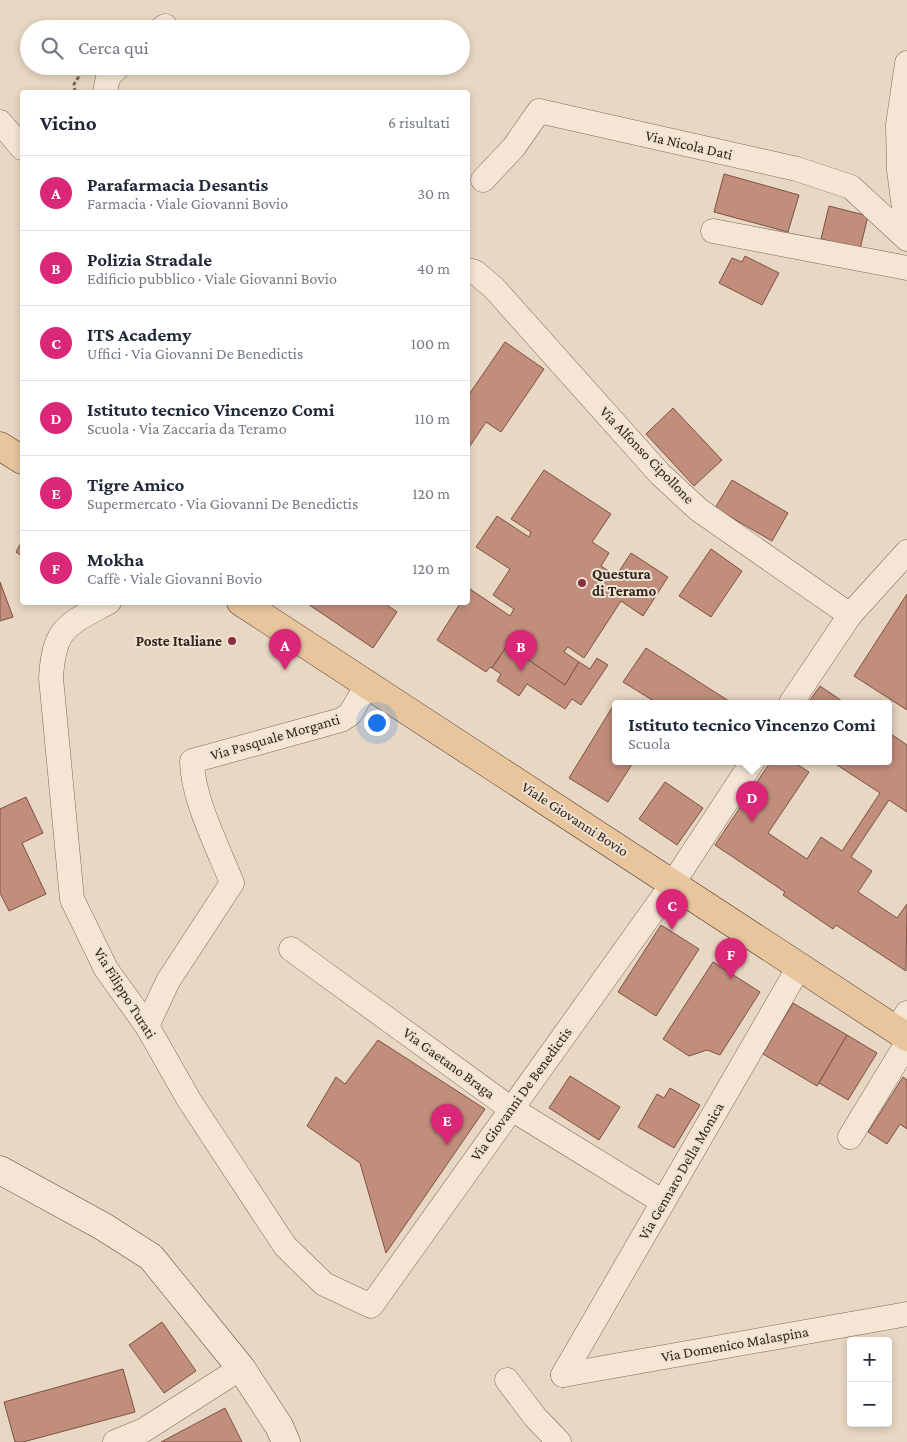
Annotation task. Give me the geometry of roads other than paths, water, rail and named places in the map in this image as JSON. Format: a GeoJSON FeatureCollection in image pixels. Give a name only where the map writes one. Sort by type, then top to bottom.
{"type":"FeatureCollection","features":[{"type":"Feature","properties":{"kind":"main road"},"geometry":{"type":"LineString","coordinates":[[0,446],[20,459]]}},
{"type":"Feature","properties":{"kind":"main road","name":"Viale Giovanni Bovio"},"geometry":{"type":"LineString","coordinates":[[245,605],[799,966],[904,1031]]}},
{"type":"Feature","properties":{"kind":"street"},"geometry":{"type":"LineString","coordinates":[[907,63],[898,125],[899,170],[907,231]]}},
{"type":"Feature","properties":{"kind":"street"},"geometry":{"type":"LineString","coordinates":[[105,90],[110,75]]}},
{"type":"Feature","properties":{"kind":"street","name":"Via Nicola Dati"},"geometry":{"type":"LineString","coordinates":[[483,180],[514,148],[539,111],[797,169],[851,188],[907,238]]}},
{"type":"Feature","properties":{"kind":"street"},"geometry":{"type":"LineString","coordinates":[[0,122],[20,146]]}},
{"type":"Feature","properties":{"kind":"street"},"geometry":{"type":"LineString","coordinates":[[713,231],[907,268]]}},
{"type":"Feature","properties":{"kind":"street","name":"Via Alfonso Cipollone"},"geometry":{"type":"LineString","coordinates":[[470,271],[475,272],[494,288],[660,474],[699,510],[850,615]]}},
{"type":"Feature","properties":{"kind":"street"},"geometry":{"type":"LineString","coordinates":[[793,700],[850,615],[907,552]]}},
{"type":"Feature","properties":{"kind":"street","name":"Via Filippo Turati"},"geometry":{"type":"LineString","coordinates":[[103,605],[75,620],[60,632],[52,652],[50,678],[72,899],[106,969],[147,1026],[189,1100],[285,1246],[324,1284],[371,1306]]}},
{"type":"Feature","properties":{"kind":"street","name":"Via Pasquale Morganti"},"geometry":{"type":"LineString","coordinates":[[147,1026],[168,981],[232,883],[196,790],[192,774],[192,761],[341,720],[350,714],[366,685]]}},
{"type":"Feature","properties":{"kind":"street","name":"Via Giovanni De Benedictis"},"geometry":{"type":"LineString","coordinates":[[371,1306],[510,1108],[673,883],[750,765]]}},
{"type":"Feature","properties":{"kind":"street","name":"Via Gaetano Braga"},"geometry":{"type":"LineString","coordinates":[[291,949],[510,1108],[663,1202]]}},
{"type":"Feature","properties":{"kind":"street","name":"Via Gennaro Della Monica"},"geometry":{"type":"LineString","coordinates":[[563,1375],[799,966]]}},
{"type":"Feature","properties":{"kind":"street"},"geometry":{"type":"LineString","coordinates":[[850,1137],[904,1031]]}},
{"type":"Feature","properties":{"kind":"street"},"geometry":{"type":"LineString","coordinates":[[0,1170],[104,1227],[151,1257],[242,1368],[286,1442]]}},
{"type":"Feature","properties":{"kind":"street","name":"Via Domenico Malaspina"},"geometry":{"type":"LineString","coordinates":[[563,1375],[907,1314]]}},
{"type":"Feature","properties":{"kind":"street"},"geometry":{"type":"LineString","coordinates":[[115,1442],[144,1430],[242,1368]]}},
{"type":"Feature","properties":{"kind":"street"},"geometry":{"type":"LineString","coordinates":[[507,1380],[558,1442]]}},
{"type":"Feature","properties":{"kind":"place","name":"Questura di Teramo"},"geometry":{"type":"Point","coordinates":[582,583]}},
{"type":"Feature","properties":{"kind":"place","name":"Poste Italiane"},"geometry":{"type":"Point","coordinates":[232,641]}},
{"type":"Feature","properties":{"kind":"place","name":"Parafarmacia Desantis"},"geometry":{"type":"Point","coordinates":[285,670]}},
{"type":"Feature","properties":{"kind":"place","name":"Polizia Stradale"},"geometry":{"type":"Point","coordinates":[521,671]}},
{"type":"Feature","properties":{"kind":"place","name":"Istituto tecnico Vincenzo Comi"},"geometry":{"type":"Point","coordinates":[752,822]}},
{"type":"Feature","properties":{"kind":"place","name":"ITS Academy"},"geometry":{"type":"Point","coordinates":[672,930]}},
{"type":"Feature","properties":{"kind":"place","name":"Mokha"},"geometry":{"type":"Point","coordinates":[731,979]}},
{"type":"Feature","properties":{"kind":"place","name":"Tigre Amico"},"geometry":{"type":"Point","coordinates":[447,1145]}}]}
